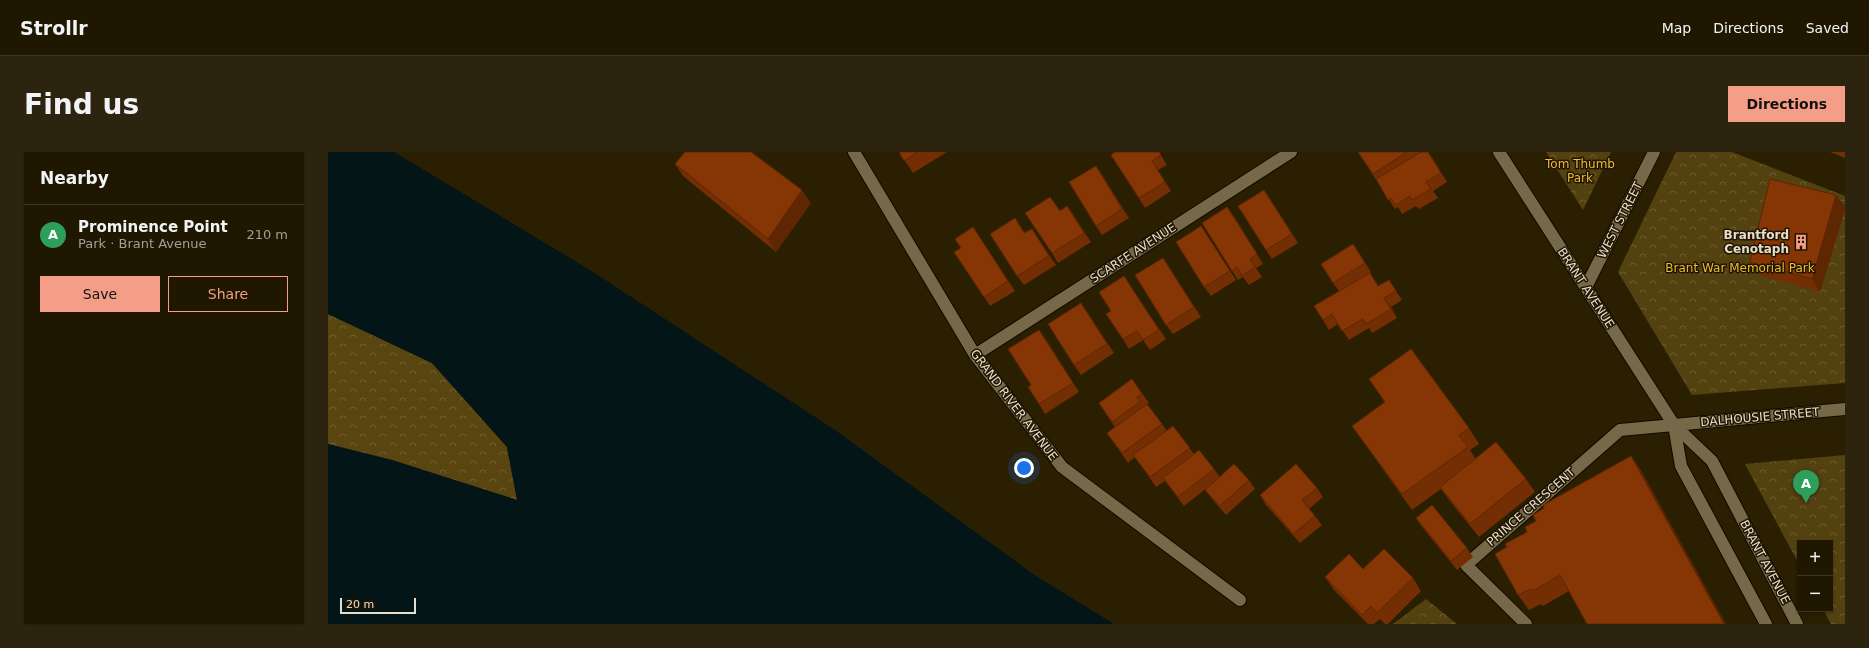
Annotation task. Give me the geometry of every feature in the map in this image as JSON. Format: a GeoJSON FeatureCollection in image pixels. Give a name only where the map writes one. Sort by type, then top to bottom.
{"type":"FeatureCollection","features":[{"type":"Feature","properties":{"kind":"street","name":"GRAND RIVER AVENUE"},"geometry":{"type":"LineString","coordinates":[[854,152],[975,355],[1062,467],[1240,600]]}},
{"type":"Feature","properties":{"kind":"street","name":"SCARFE AVENUE"},"geometry":{"type":"LineString","coordinates":[[975,355],[1291,152]]}},
{"type":"Feature","properties":{"kind":"street","name":"BRANT AVENUE"},"geometry":{"type":"LineString","coordinates":[[1499,152],[1674,424],[1712,460],[1797,624]]}},
{"type":"Feature","properties":{"kind":"street","name":"WEST STREET"},"geometry":{"type":"LineString","coordinates":[[1586,287],[1654,152]]}},
{"type":"Feature","properties":{"kind":"street","name":"DALHOUSIE STREET"},"geometry":{"type":"LineString","coordinates":[[1674,424],[1845,409]]}},
{"type":"Feature","properties":{"kind":"street","name":"BRANT AVENUE"},"geometry":{"type":"LineString","coordinates":[[1674,424],[1681,466],[1766,624]]}},
{"type":"Feature","properties":{"kind":"street","name":"PRINCE CRESCENT"},"geometry":{"type":"LineString","coordinates":[[1526,624],[1466,565],[1620,430],[1674,424]]}},
{"type":"Feature","properties":{"kind":"green space","name":"Tom Thumb Park"},"geometry":{"type":"Polygon","coordinates":[[[1546,152],[1611,152],[1583,210],[1546,152]]]}},
{"type":"Feature","properties":{"kind":"green space","name":"Brant War Memorial Park"},"geometry":{"type":"Polygon","coordinates":[[[1676,152],[1732,152],[1845,196],[1845,383],[1692,395],[1618,272],[1676,152]]]}},
{"type":"Feature","properties":{"kind":"green space"},"geometry":{"type":"Polygon","coordinates":[[[328,314],[432,363],[507,447],[517,500],[392,460],[328,444],[328,314]]]}},
{"type":"Feature","properties":{"kind":"green space"},"geometry":{"type":"Polygon","coordinates":[[[1845,455],[1845,624],[1831,624],[1825,612],[1833,612],[1833,540],[1797,540],[1797,560],[1745,464],[1845,455]]]}},
{"type":"Feature","properties":{"kind":"green space"},"geometry":{"type":"Polygon","coordinates":[[[1426,599],[1457,624],[1393,624],[1426,599]]]}},
{"type":"Feature","properties":{"kind":"shaded area"},"geometry":{"type":"Polygon","coordinates":[[[328,152],[394,152],[590,270],[835,430],[1033,574],[1114,624],[328,624],[328,444],[392,460],[517,500],[507,447],[432,363],[328,314],[328,152]]]}},
{"type":"Feature","properties":{"kind":"building"},"geometry":{"type":"Polygon","coordinates":[[[685,152],[751,152],[802,190],[768,239],[675,164],[685,152]]]}},
{"type":"Feature","properties":{"kind":"building"},"geometry":{"type":"Polygon","coordinates":[[[899,152],[918,152],[904,161],[899,152]]]}},
{"type":"Feature","properties":{"kind":"building"},"geometry":{"type":"Polygon","coordinates":[[[1115,152],[1159,152],[1161,155],[1152,161],[1165,182],[1139,198],[1111,155],[1115,152]]]}},
{"type":"Feature","properties":{"kind":"building"},"geometry":{"type":"Polygon","coordinates":[[[1358,152],[1407,152],[1373,174],[1358,152]]]}},
{"type":"Feature","properties":{"kind":"building"},"geometry":{"type":"Polygon","coordinates":[[[1421,152],[1428,152],[1441,173],[1426,182],[1431,189],[1412,200],[1410,196],[1396,205],[1391,198],[1388,200],[1376,179],[1421,152]]]}},
{"type":"Feature","properties":{"kind":"building"},"geometry":{"type":"Polygon","coordinates":[[[1096,166],[1122,209],[1096,226],[1069,182],[1096,166]]]}},
{"type":"Feature","properties":{"kind":"building","name":"Brantford Cenotaph"},"geometry":{"type":"Polygon","coordinates":[[[1770,179],[1836,195],[1812,279],[1750,262],[1770,179]]]}},
{"type":"Feature","properties":{"kind":"building"},"geometry":{"type":"Polygon","coordinates":[[[1264,190],[1292,234],[1266,250],[1238,206],[1264,190]]]}},
{"type":"Feature","properties":{"kind":"building"},"geometry":{"type":"Polygon","coordinates":[[[1050,197],[1060,211],[1067,206],[1084,233],[1052,253],[1025,213],[1050,197]]]}},
{"type":"Feature","properties":{"kind":"building"},"geometry":{"type":"Polygon","coordinates":[[[1227,207],[1257,254],[1250,259],[1255,267],[1242,276],[1237,267],[1232,271],[1202,223],[1227,207]]]}},
{"type":"Feature","properties":{"kind":"building"},"geometry":{"type":"Polygon","coordinates":[[[1015,218],[1024,233],[1032,229],[1049,256],[1017,276],[990,234],[1015,218]]]}},
{"type":"Feature","properties":{"kind":"building"},"geometry":{"type":"Polygon","coordinates":[[[1201,226],[1230,271],[1204,287],[1176,242],[1201,226]]]}},
{"type":"Feature","properties":{"kind":"building"},"geometry":{"type":"Polygon","coordinates":[[[973,227],[1008,281],[984,297],[954,252],[961,248],[955,239],[973,227]]]}},
{"type":"Feature","properties":{"kind":"building"},"geometry":{"type":"Polygon","coordinates":[[[1353,244],[1365,263],[1333,283],[1321,264],[1353,244]]]}},
{"type":"Feature","properties":{"kind":"building"},"geometry":{"type":"Polygon","coordinates":[[[1163,258],[1194,307],[1166,325],[1135,275],[1163,258]]]}},
{"type":"Feature","properties":{"kind":"building"},"geometry":{"type":"Polygon","coordinates":[[[1370,273],[1378,286],[1389,280],[1396,291],[1384,298],[1391,309],[1366,324],[1363,319],[1342,331],[1332,314],[1323,320],[1314,306],[1370,273]]]}},
{"type":"Feature","properties":{"kind":"building"},"geometry":{"type":"Polygon","coordinates":[[[1124,276],[1159,330],[1143,340],[1137,331],[1123,339],[1106,314],[1111,311],[1099,292],[1124,276]]]}},
{"type":"Feature","properties":{"kind":"building"},"geometry":{"type":"Polygon","coordinates":[[[1081,303],[1107,344],[1074,365],[1048,324],[1081,303]]]}},
{"type":"Feature","properties":{"kind":"building"},"geometry":{"type":"Polygon","coordinates":[[[1039,330],[1073,383],[1039,404],[1028,387],[1031,385],[1008,349],[1039,330]]]}},
{"type":"Feature","properties":{"kind":"building"},"geometry":{"type":"Polygon","coordinates":[[[1411,349],[1469,428],[1459,435],[1468,447],[1402,494],[1352,426],[1385,402],[1369,379],[1411,349]]]}},
{"type":"Feature","properties":{"kind":"building"},"geometry":{"type":"Polygon","coordinates":[[[1132,379],[1142,394],[1137,397],[1140,402],[1112,422],[1099,403],[1132,379]]]}},
{"type":"Feature","properties":{"kind":"building"},"geometry":{"type":"Polygon","coordinates":[[[1147,404],[1162,424],[1122,453],[1107,433],[1147,404]]]}},
{"type":"Feature","properties":{"kind":"building"},"geometry":{"type":"Polygon","coordinates":[[[1173,426],[1190,448],[1150,477],[1133,455],[1173,426]]]}},
{"type":"Feature","properties":{"kind":"building"},"geometry":{"type":"Polygon","coordinates":[[[1496,442],[1526,479],[1470,524],[1440,487],[1496,442]]]}},
{"type":"Feature","properties":{"kind":"building"},"geometry":{"type":"Polygon","coordinates":[[[1199,450],[1214,469],[1178,497],[1163,478],[1199,450]]]}},
{"type":"Feature","properties":{"kind":"building"},"geometry":{"type":"Polygon","coordinates":[[[1631,456],[1724,624],[1587,624],[1560,575],[1533,591],[1531,589],[1518,595],[1495,554],[1507,547],[1505,544],[1527,532],[1525,527],[1536,521],[1533,515],[1544,508],[1543,505],[1631,456]]]}},
{"type":"Feature","properties":{"kind":"building"},"geometry":{"type":"Polygon","coordinates":[[[1234,464],[1249,480],[1220,506],[1205,490],[1234,464]]]}},
{"type":"Feature","properties":{"kind":"building"},"geometry":{"type":"Polygon","coordinates":[[[1296,464],[1317,488],[1302,500],[1315,516],[1293,534],[1260,495],[1296,464]]]}},
{"type":"Feature","properties":{"kind":"building"},"geometry":{"type":"Polygon","coordinates":[[[1432,505],[1467,548],[1451,561],[1416,518],[1432,505]]]}},
{"type":"Feature","properties":{"kind":"building"},"geometry":{"type":"Polygon","coordinates":[[[1384,549],[1413,578],[1377,613],[1371,606],[1362,615],[1325,577],[1349,554],[1363,569],[1384,549]]]}},
{"type":"Feature","properties":{"kind":"place","name":"Brantford Cenotaph"},"geometry":{"type":"Point","coordinates":[1801,242]}},
{"type":"Feature","properties":{"kind":"place","name":"Prominence Point"},"geometry":{"type":"Point","coordinates":[1806,503]}}]}
